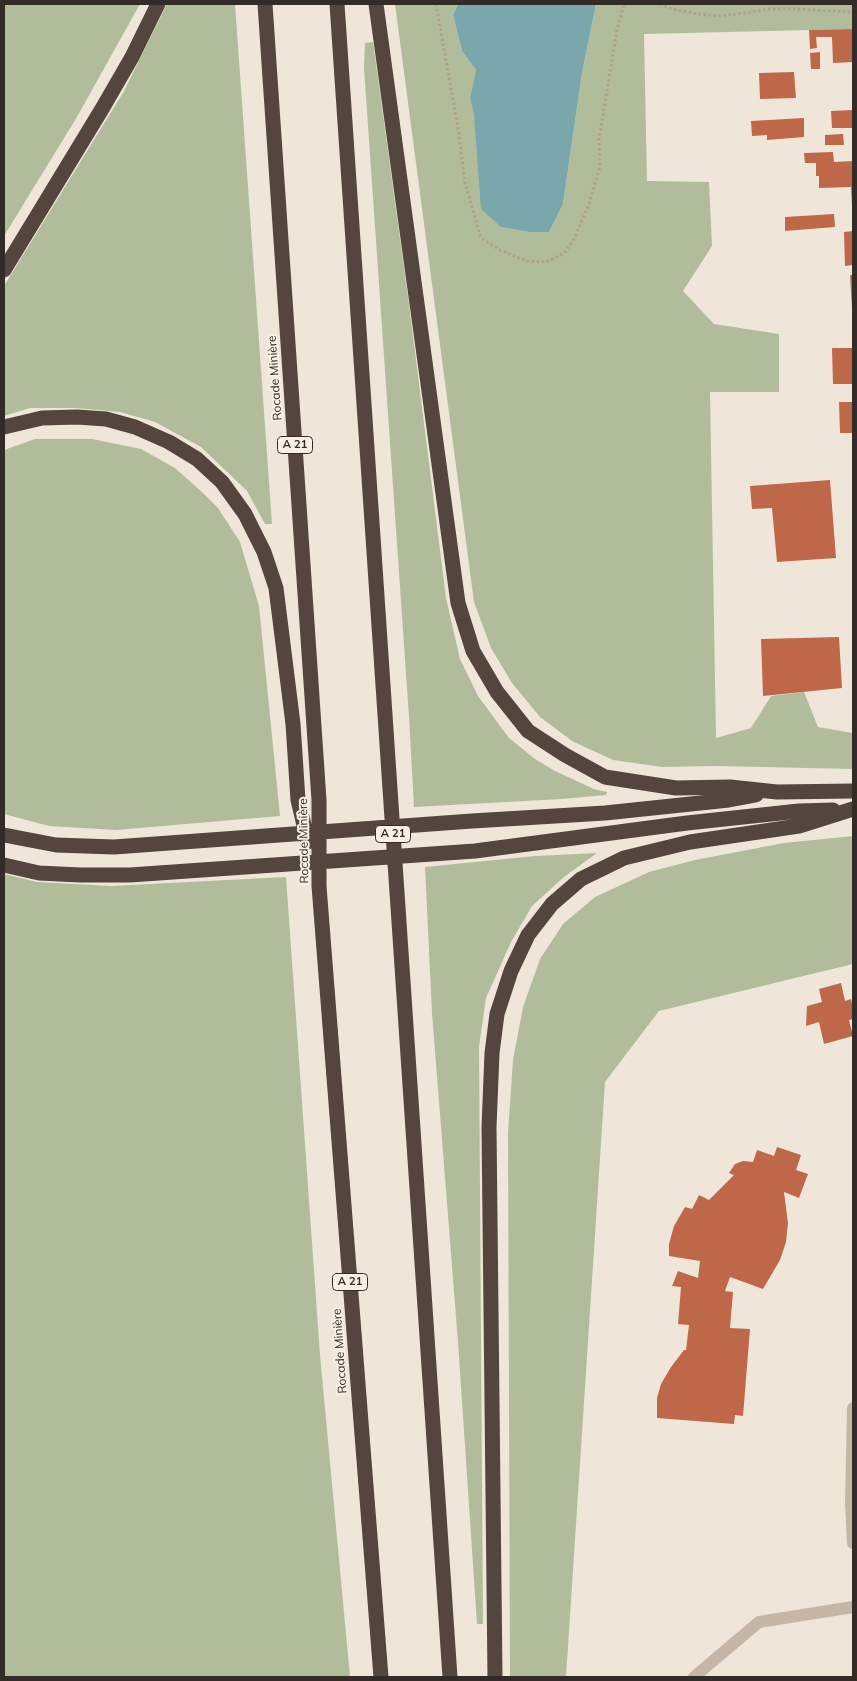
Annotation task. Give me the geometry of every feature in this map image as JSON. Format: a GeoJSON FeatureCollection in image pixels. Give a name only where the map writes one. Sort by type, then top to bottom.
{"type":"FeatureCollection","features":[{"type":"Feature","properties":{"kind":"highway"},"geometry":{"type":"LineString","coordinates":[[4,270],[102,109],[132,57],[158,4]]}},
{"type":"Feature","properties":{"kind":"highway","name":"Rocade Minière"},"geometry":{"type":"LineString","coordinates":[[265,4],[319,800],[319,886],[381,1677]]}},
{"type":"Feature","properties":{"kind":"highway","name":"A 21"},"geometry":{"type":"LineString","coordinates":[[337,4],[450,1677]]}},
{"type":"Feature","properties":{"kind":"highway"},"geometry":{"type":"LineString","coordinates":[[376,4],[458,603],[473,651],[497,692],[528,731],[565,755],[605,777],[676,788],[730,787],[777,792],[853,791]]}},
{"type":"Feature","properties":{"kind":"highway"},"geometry":{"type":"LineString","coordinates":[[4,427],[42,418],[77,417],[106,420],[135,427],[169,442],[197,459],[222,482],[245,514],[264,552],[276,588],[293,724],[298,800],[319,886]]}},
{"type":"Feature","properties":{"kind":"highway"},"geometry":{"type":"LineString","coordinates":[[4,835],[56,845],[114,847],[605,813],[729,800],[777,792]]}},
{"type":"Feature","properties":{"kind":"highway"},"geometry":{"type":"LineString","coordinates":[[4,865],[39,874],[130,875],[475,851],[799,810],[851,810]]}},
{"type":"Feature","properties":{"kind":"highway"},"geometry":{"type":"LineString","coordinates":[[495,1677],[489,1127],[492,1053],[496,1022],[510,971],[528,935],[552,904],[581,879],[624,858],[690,842],[799,826],[851,810]]}},
{"type":"Feature","properties":{"kind":"street"},"geometry":{"type":"LineString","coordinates":[[853,1408],[851,1504],[853,1543]]}},
{"type":"Feature","properties":{"kind":"street"},"geometry":{"type":"LineString","coordinates":[[694,1677],[759,1622],[853,1608]]}},
{"type":"Feature","properties":{"kind":"path"},"geometry":{"type":"LineString","coordinates":[[436,4],[458,128],[465,183],[481,238],[500,250],[526,261],[546,262],[563,254],[574,241],[588,207],[600,166],[599,139],[617,30],[624,4]]}},
{"type":"Feature","properties":{"kind":"path"},"geometry":{"type":"LineString","coordinates":[[660,4],[697,14],[719,16],[769,9],[794,8],[853,12]]}},
{"type":"Feature","properties":{"kind":"green space"},"geometry":{"type":"Polygon","coordinates":[[[4,4],[140,4],[77,117],[4,236],[4,4]]]}},
{"type":"Feature","properties":{"kind":"green space"},"geometry":{"type":"Polygon","coordinates":[[[167,4],[235,4],[272,524],[265,524],[247,491],[201,447],[155,422],[120,412],[75,408],[30,408],[4,416],[4,286],[124,91],[167,4]]]}},
{"type":"Feature","properties":{"kind":"green space"},"geometry":{"type":"Polygon","coordinates":[[[395,4],[458,4],[453,15],[462,51],[476,70],[470,97],[501,227],[529,232],[549,232],[563,204],[582,73],[596,4],[853,4],[853,29],[644,34],[647,181],[709,182],[712,246],[683,291],[714,324],[779,334],[779,392],[710,392],[716,738],[751,728],[771,696],[804,692],[818,727],[853,733],[853,769],[716,766],[662,767],[613,760],[572,741],[540,717],[512,683],[491,648],[474,602],[395,4]]]}},
{"type":"Feature","properties":{"kind":"green space"},"geometry":{"type":"Polygon","coordinates":[[[373,42],[409,304],[446,598],[460,659],[478,696],[509,738],[535,759],[555,771],[594,789],[607,792],[606,795],[414,807],[364,68],[365,43],[373,42]]]}},
{"type":"Feature","properties":{"kind":"green space"},"geometry":{"type":"Polygon","coordinates":[[[35,439],[92,439],[141,449],[175,468],[218,508],[240,542],[259,606],[280,816],[116,830],[49,826],[4,814],[4,450],[35,439]]]}},
{"type":"Feature","properties":{"kind":"green space"},"geometry":{"type":"Polygon","coordinates":[[[853,836],[853,964],[659,1011],[605,1082],[566,1677],[510,1677],[508,1133],[513,1060],[523,1007],[540,959],[563,924],[595,897],[649,872],[695,860],[784,843],[853,836]]]}},
{"type":"Feature","properties":{"kind":"green space"},"geometry":{"type":"Polygon","coordinates":[[[597,853],[564,877],[532,906],[511,942],[486,998],[479,1047],[483,1624],[477,1624],[458,1342],[432,1013],[425,867],[535,856],[597,853]]]}},
{"type":"Feature","properties":{"kind":"green space"},"geometry":{"type":"Polygon","coordinates":[[[4,874],[37,882],[111,886],[286,877],[320,1355],[350,1677],[4,1677],[4,874]]]}},
{"type":"Feature","properties":{"kind":"water"},"geometry":{"type":"Polygon","coordinates":[[[458,4],[596,4],[582,73],[563,204],[549,232],[529,232],[501,227],[481,209],[474,115],[470,97],[476,70],[462,51],[453,15],[458,4]]]}},
{"type":"Feature","properties":{"kind":"building"},"geometry":{"type":"Polygon","coordinates":[[[853,29],[853,62],[833,63],[832,37],[816,37],[817,48],[810,49],[809,30],[853,29]]]}},
{"type":"Feature","properties":{"kind":"building"},"geometry":{"type":"Polygon","coordinates":[[[820,52],[820,69],[811,69],[810,53],[820,52]]]}},
{"type":"Feature","properties":{"kind":"building"},"geometry":{"type":"Polygon","coordinates":[[[794,72],[796,98],[760,99],[759,73],[794,72]]]}},
{"type":"Feature","properties":{"kind":"building"},"geometry":{"type":"Polygon","coordinates":[[[853,110],[853,128],[832,128],[831,111],[853,110]]]}},
{"type":"Feature","properties":{"kind":"building"},"geometry":{"type":"Polygon","coordinates":[[[804,118],[804,137],[767,140],[767,135],[752,136],[751,121],[804,118]]]}},
{"type":"Feature","properties":{"kind":"building"},"geometry":{"type":"Polygon","coordinates":[[[843,134],[844,145],[825,145],[825,135],[843,134]]]}},
{"type":"Feature","properties":{"kind":"building"},"geometry":{"type":"Polygon","coordinates":[[[833,152],[834,162],[853,161],[853,205],[851,187],[819,188],[819,176],[816,176],[816,163],[805,163],[804,153],[833,152]]]}},
{"type":"Feature","properties":{"kind":"building"},"geometry":{"type":"Polygon","coordinates":[[[834,214],[835,227],[785,231],[785,217],[834,214]]]}},
{"type":"Feature","properties":{"kind":"building"},"geometry":{"type":"Polygon","coordinates":[[[853,231],[853,265],[845,266],[844,232],[853,231]]]}},
{"type":"Feature","properties":{"kind":"building"},"geometry":{"type":"Polygon","coordinates":[[[850,275],[853,275],[853,308],[852,308],[850,275]]]}},
{"type":"Feature","properties":{"kind":"building"},"geometry":{"type":"Polygon","coordinates":[[[832,348],[853,348],[853,384],[833,384],[832,348]]]}},
{"type":"Feature","properties":{"kind":"building"},"geometry":{"type":"Polygon","coordinates":[[[839,402],[853,402],[853,433],[840,433],[839,402]]]}},
{"type":"Feature","properties":{"kind":"building"},"geometry":{"type":"Polygon","coordinates":[[[830,480],[836,558],[777,562],[772,508],[752,509],[750,486],[830,480]]]}},
{"type":"Feature","properties":{"kind":"building"},"geometry":{"type":"Polygon","coordinates":[[[839,637],[842,688],[763,696],[761,639],[839,637]]]}},
{"type":"Feature","properties":{"kind":"building"},"geometry":{"type":"Polygon","coordinates":[[[841,983],[845,1001],[851,999],[853,1019],[849,1020],[853,1036],[824,1044],[819,1022],[806,1026],[807,1006],[822,1002],[819,989],[841,983]]]}},
{"type":"Feature","properties":{"kind":"building"},"geometry":{"type":"Polygon","coordinates":[[[777,1147],[801,1155],[796,1170],[808,1174],[799,1198],[784,1192],[788,1223],[786,1242],[780,1260],[763,1289],[730,1277],[725,1291],[733,1292],[730,1328],[750,1329],[743,1416],[735,1415],[734,1424],[657,1418],[657,1398],[661,1384],[671,1367],[686,1350],[689,1325],[678,1324],[681,1287],[672,1286],[678,1271],[698,1278],[700,1261],[669,1256],[669,1244],[674,1226],[685,1207],[692,1209],[699,1195],[709,1200],[734,1175],[729,1173],[735,1164],[743,1161],[753,1162],[757,1150],[774,1156],[777,1147]]]}}]}
